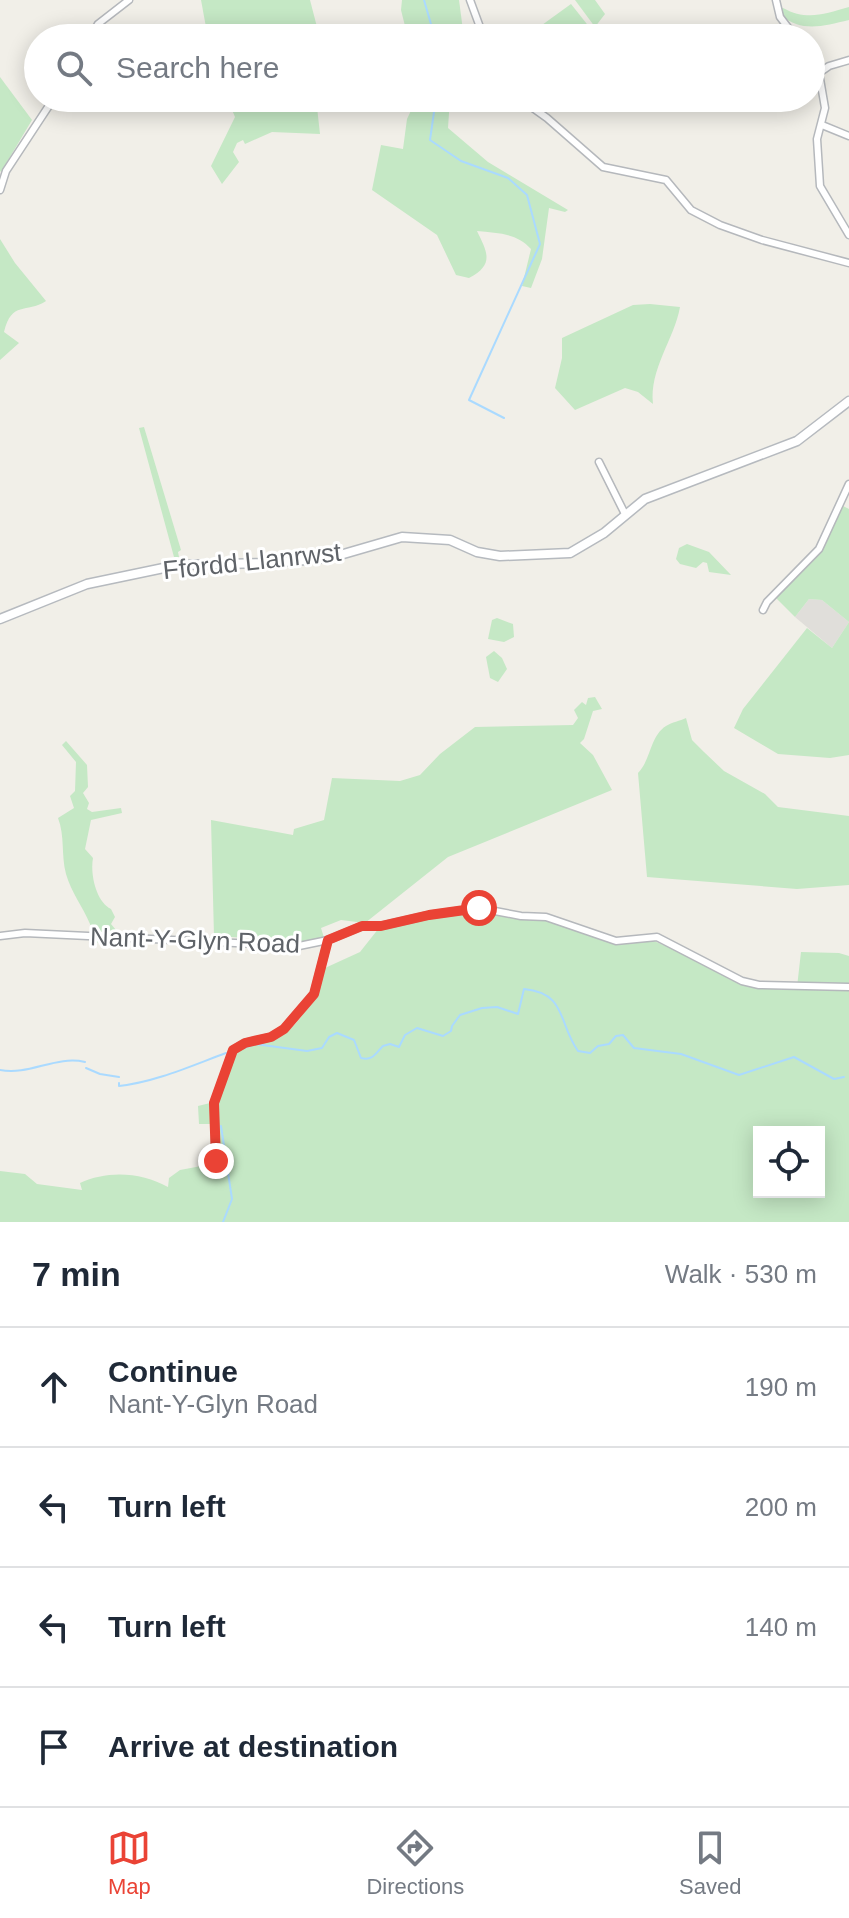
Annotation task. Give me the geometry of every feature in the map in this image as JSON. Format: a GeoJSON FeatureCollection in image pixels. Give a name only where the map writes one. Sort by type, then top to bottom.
{"type":"FeatureCollection","features":[{"type":"Feature","properties":{"kind":"main road","name":"Ffordd Llanrwst"},"geometry":{"type":"LineString","coordinates":[[0,619],[87,584],[178,565],[318,559],[402,537],[450,540],[477,552],[500,556],[570,553],[603,534],[645,499],[797,441],[849,401]]}},
{"type":"Feature","properties":{"kind":"street"},"geometry":{"type":"LineString","coordinates":[[98,24],[129,0]]}},
{"type":"Feature","properties":{"kind":"street"},"geometry":{"type":"LineString","coordinates":[[470,0],[479,24]]}},
{"type":"Feature","properties":{"kind":"street"},"geometry":{"type":"LineString","coordinates":[[776,0],[780,17],[785,24]]}},
{"type":"Feature","properties":{"kind":"street"},"geometry":{"type":"LineString","coordinates":[[825,69],[849,60]]}},
{"type":"Feature","properties":{"kind":"street"},"geometry":{"type":"LineString","coordinates":[[0,190],[6,171],[45,112]]}},
{"type":"Feature","properties":{"kind":"street"},"geometry":{"type":"LineString","coordinates":[[539,112],[603,167],[666,180],[691,210],[720,225],[762,240],[849,263]]}},
{"type":"Feature","properties":{"kind":"street"},"geometry":{"type":"LineString","coordinates":[[824,112],[817,139],[820,186],[849,235]]}},
{"type":"Feature","properties":{"kind":"street"},"geometry":{"type":"LineString","coordinates":[[822,125],[849,136]]}},
{"type":"Feature","properties":{"kind":"street"},"geometry":{"type":"LineString","coordinates":[[599,462],[625,514]]}},
{"type":"Feature","properties":{"kind":"street"},"geometry":{"type":"LineString","coordinates":[[763,610],[767,602],[819,549],[849,484]]}},
{"type":"Feature","properties":{"kind":"street","name":"Nant-Y-Glyn Road"},"geometry":{"type":"LineString","coordinates":[[0,936],[25,933],[299,946],[328,940],[362,926],[381,926],[479,908],[546,917],[616,941],[657,937],[742,981],[759,985],[849,987]]}},
{"type":"Feature","properties":{"kind":"street"},"geometry":{"type":"LineString","coordinates":[[220,1168],[216,1157],[214,1103],[233,1050],[245,1043],[271,1037],[284,1029],[314,994],[328,940]]}},
{"type":"Feature","properties":{"kind":"shaded area"},"geometry":{"type":"Polygon","coordinates":[[[809,599],[822,600],[849,622],[832,648],[795,617],[809,599]]]}},
{"type":"Feature","properties":{"kind":"green space"},"geometry":{"type":"Polygon","coordinates":[[[201,0],[310,0],[316,24],[205,24],[201,0]]]}},
{"type":"Feature","properties":{"kind":"green space"},"geometry":{"type":"Polygon","coordinates":[[[402,0],[459,0],[462,24],[404,24],[402,0]]]}},
{"type":"Feature","properties":{"kind":"green space"},"geometry":{"type":"Polygon","coordinates":[[[575,0],[595,0],[605,14],[597,24],[593,24],[575,0]]]}},
{"type":"Feature","properties":{"kind":"green space"},"geometry":{"type":"Polygon","coordinates":[[[571,4],[587,24],[543,24],[571,4]]]}},
{"type":"Feature","properties":{"kind":"green space"},"geometry":{"type":"Polygon","coordinates":[[[849,7],[849,20],[825,25],[797,24],[781,15],[780,9],[808,15],[849,7]]]}},
{"type":"Feature","properties":{"kind":"green space"},"geometry":{"type":"Polygon","coordinates":[[[0,77],[32,120],[0,171],[0,77]]]}},
{"type":"Feature","properties":{"kind":"green space"},"geometry":{"type":"Polygon","coordinates":[[[233,112],[318,112],[320,134],[272,132],[245,144],[243,140],[237,143],[233,152],[239,162],[222,184],[211,166],[235,117],[233,112]]]}},
{"type":"Feature","properties":{"kind":"green space"},"geometry":{"type":"Polygon","coordinates":[[[410,112],[449,112],[448,128],[488,162],[568,210],[549,208],[542,259],[531,288],[522,286],[531,249],[519,240],[477,231],[486,251],[486,263],[469,278],[456,275],[437,235],[372,190],[381,145],[403,149],[410,112]]]}},
{"type":"Feature","properties":{"kind":"green space"},"geometry":{"type":"Polygon","coordinates":[[[0,239],[46,301],[11,315],[4,332],[19,343],[0,360],[0,239]]]}},
{"type":"Feature","properties":{"kind":"green space"},"geometry":{"type":"Polygon","coordinates":[[[633,305],[680,307],[658,367],[653,404],[638,392],[625,388],[575,410],[555,388],[562,358],[562,338],[633,305]]]}},
{"type":"Feature","properties":{"kind":"green space"},"geometry":{"type":"Polygon","coordinates":[[[144,427],[181,550],[179,557],[174,557],[139,428],[144,427]]]}},
{"type":"Feature","properties":{"kind":"green space"},"geometry":{"type":"Polygon","coordinates":[[[839,504],[849,509],[849,622],[822,600],[809,599],[795,617],[774,596],[819,549],[839,504]]]}},
{"type":"Feature","properties":{"kind":"green space"},"geometry":{"type":"Polygon","coordinates":[[[687,544],[709,552],[731,575],[709,572],[707,563],[703,562],[696,568],[680,564],[676,559],[679,548],[687,544]]]}},
{"type":"Feature","properties":{"kind":"green space"},"geometry":{"type":"Polygon","coordinates":[[[497,618],[513,624],[514,637],[504,642],[488,639],[492,620],[497,618]]]}},
{"type":"Feature","properties":{"kind":"green space"},"geometry":{"type":"Polygon","coordinates":[[[849,622],[849,755],[830,758],[778,754],[734,728],[743,709],[807,628],[832,648],[849,622]]]}},
{"type":"Feature","properties":{"kind":"green space"},"geometry":{"type":"Polygon","coordinates":[[[494,651],[507,669],[498,682],[490,678],[486,657],[494,651]]]}},
{"type":"Feature","properties":{"kind":"green space"},"geometry":{"type":"Polygon","coordinates":[[[595,697],[602,709],[593,711],[580,743],[593,755],[612,790],[448,857],[365,923],[341,920],[321,928],[325,941],[295,945],[295,941],[214,936],[211,820],[293,835],[294,829],[324,820],[332,778],[400,781],[420,775],[440,754],[475,727],[573,725],[578,718],[574,710],[582,702],[586,705],[588,698],[595,697]]]}},
{"type":"Feature","properties":{"kind":"green space"},"geometry":{"type":"Polygon","coordinates":[[[686,718],[692,740],[704,752],[724,771],[765,794],[778,807],[849,816],[849,885],[797,889],[647,877],[638,773],[661,730],[686,718]]]}},
{"type":"Feature","properties":{"kind":"green space"},"geometry":{"type":"Polygon","coordinates":[[[66,741],[87,765],[88,787],[83,793],[89,803],[87,809],[92,812],[121,808],[122,813],[91,820],[85,849],[93,858],[92,872],[98,894],[115,917],[111,924],[116,930],[116,944],[107,937],[102,943],[93,942],[90,924],[66,874],[58,818],[74,808],[70,796],[75,791],[76,762],[62,745],[66,741]]]}},
{"type":"Feature","properties":{"kind":"green space"},"geometry":{"type":"Polygon","coordinates":[[[477,911],[545,920],[602,940],[623,944],[654,941],[689,956],[731,980],[784,990],[783,987],[797,987],[801,952],[849,956],[849,985],[797,988],[849,989],[849,1222],[0,1222],[0,1171],[25,1174],[37,1184],[82,1190],[80,1183],[90,1179],[124,1174],[147,1178],[168,1187],[169,1178],[180,1170],[212,1164],[211,1160],[215,1161],[215,1124],[199,1124],[198,1106],[214,1102],[233,1050],[254,1041],[278,1038],[288,1031],[315,996],[325,968],[360,952],[379,928],[477,911]]]}},
{"type":"Feature","properties":{"kind":"waterway"},"geometry":{"type":"LineString","coordinates":[[424,0],[431,24]]}},
{"type":"Feature","properties":{"kind":"waterway"},"geometry":{"type":"LineString","coordinates":[[434,112],[430,140],[461,161],[508,178],[527,195],[540,244],[469,400],[504,418]]}},
{"type":"Feature","properties":{"kind":"waterway"},"geometry":{"type":"LineString","coordinates":[[241,1049],[255,1044],[307,1051],[322,1048],[329,1037],[337,1033],[354,1040],[361,1058],[368,1059],[383,1046],[390,1044],[399,1047],[405,1035],[417,1028],[443,1036],[451,1031],[460,1015],[482,1008],[497,1007],[518,1014],[524,989],[548,996],[555,1003],[578,1051],[590,1053],[598,1046],[609,1044],[616,1036],[623,1035],[634,1048],[681,1054],[739,1075],[794,1057],[834,1079],[844,1077]]}},
{"type":"Feature","properties":{"kind":"waterway"},"geometry":{"type":"LineString","coordinates":[[119,1083],[119,1086],[147,1081],[226,1053]]}},
{"type":"Feature","properties":{"kind":"waterway"},"geometry":{"type":"LineString","coordinates":[[0,1070],[21,1070],[64,1061],[85,1062]]}},
{"type":"Feature","properties":{"kind":"waterway"},"geometry":{"type":"LineString","coordinates":[[86,1068],[119,1077]]}},
{"type":"Feature","properties":{"kind":"waterway"},"geometry":{"type":"LineString","coordinates":[[221,1126],[232,1199],[223,1222]]}},
{"type":"Feature","properties":{"kind":"route"},"geometry":{"type":"LineString","coordinates":[[216,1161],[214,1103],[233,1050],[245,1043],[271,1037],[284,1029],[318,986],[328,940],[362,926],[381,926],[479,908]]}}]}
